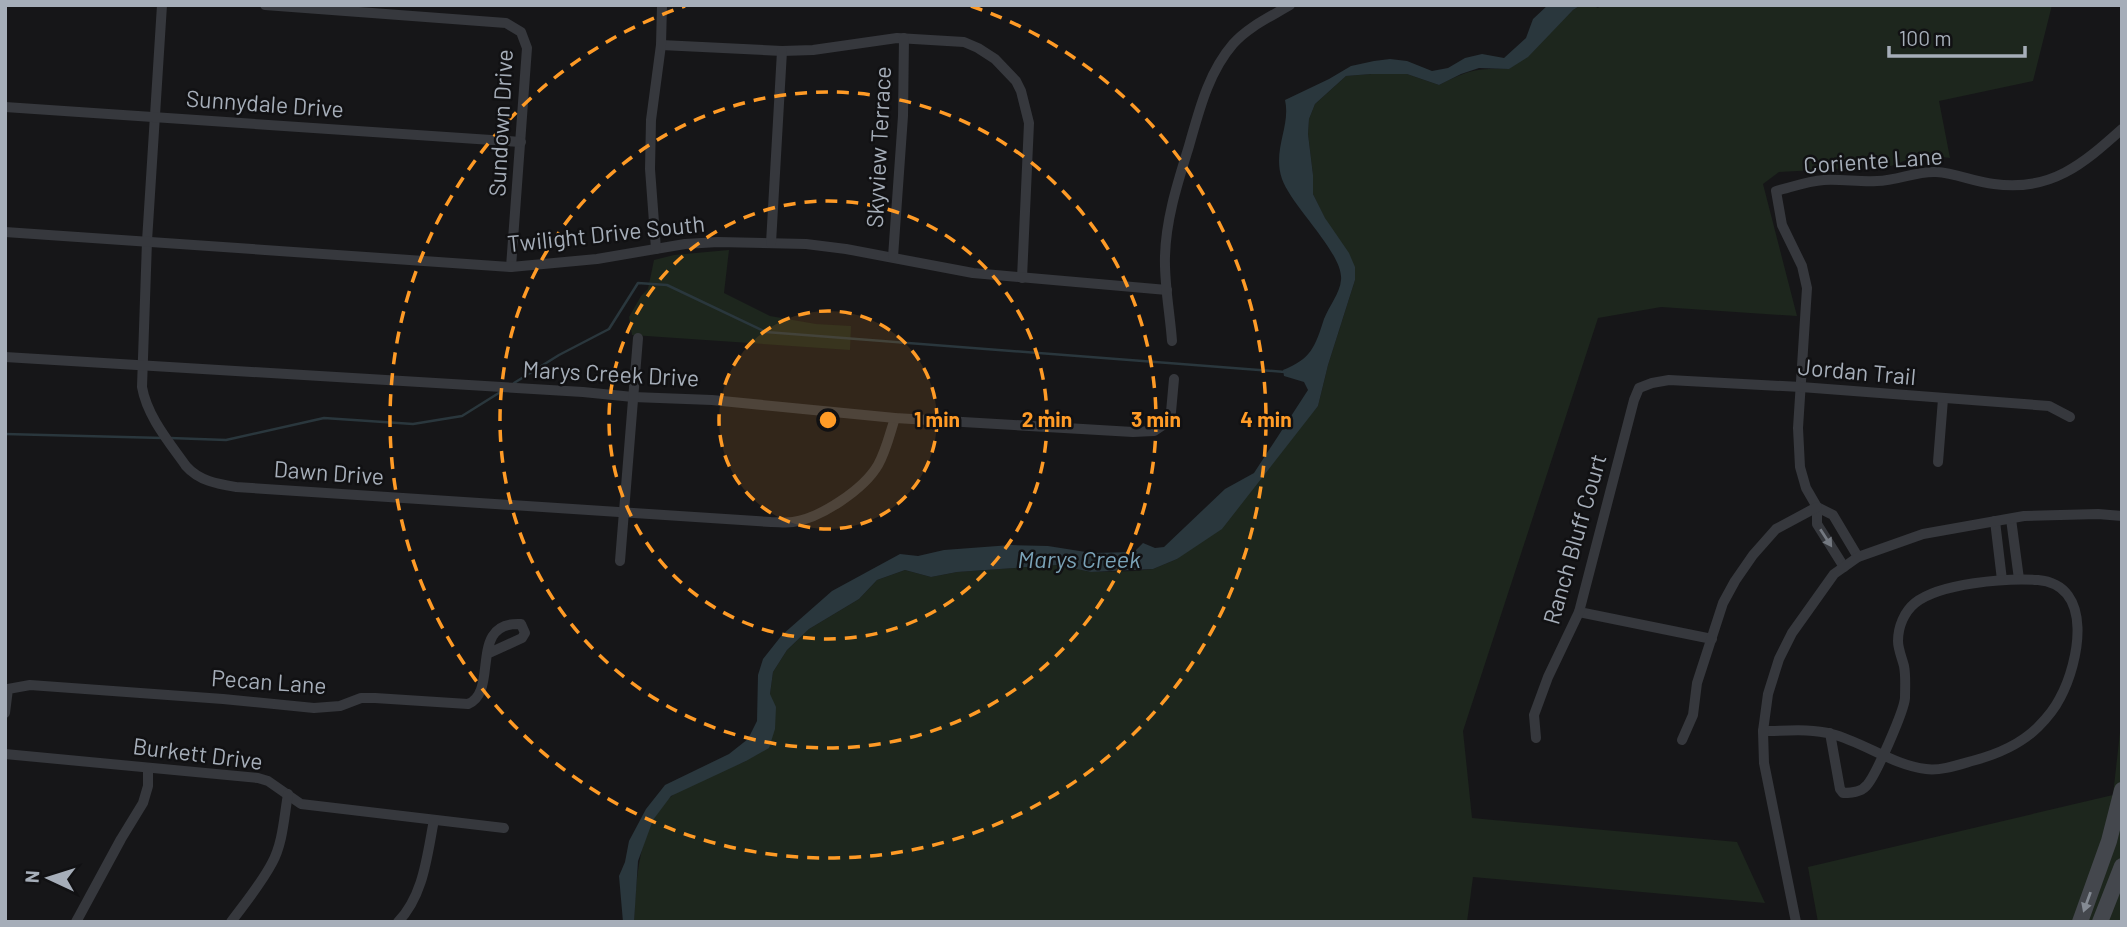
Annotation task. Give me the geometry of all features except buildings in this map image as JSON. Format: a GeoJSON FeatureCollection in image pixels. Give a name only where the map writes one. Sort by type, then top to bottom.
{"type":"FeatureCollection","features":[{"type":"Feature","properties":{"kind":"street","name":"Dawn Drive"},"geometry":{"type":"LineString","coordinates":[[162,5],[147,241],[142,365],[144,398],[191,473],[202,479],[236,487],[783,523],[813,516],[855,491],[878,465],[895,418]]}},
{"type":"Feature","properties":{"kind":"street","name":"Sundown Drive"},"geometry":{"type":"LineString","coordinates":[[265,5],[506,23],[521,32],[527,48],[511,267]]}},
{"type":"Feature","properties":{"kind":"street"},"geometry":{"type":"LineString","coordinates":[[656,249],[650,169],[651,120],[661,46],[662,5]]}},
{"type":"Feature","properties":{"kind":"street"},"geometry":{"type":"LineString","coordinates":[[1172,341],[1165,259],[1171,209],[1206,90],[1221,60],[1234,43],[1274,9],[1290,5]]}},
{"type":"Feature","properties":{"kind":"street"},"geometry":{"type":"LineString","coordinates":[[661,46],[813,50],[904,38],[964,42],[978,48],[995,59],[1016,80],[1029,123],[1022,278]]}},
{"type":"Feature","properties":{"kind":"street","name":"Skyview Terrace"},"geometry":{"type":"LineString","coordinates":[[893,257],[903,116],[904,38]]}},
{"type":"Feature","properties":{"kind":"street"},"geometry":{"type":"LineString","coordinates":[[771,243],[782,51]]}},
{"type":"Feature","properties":{"kind":"street","name":"Sunnydale Drive"},"geometry":{"type":"LineString","coordinates":[[5,107],[522,142]]}},
{"type":"Feature","properties":{"kind":"street","name":"Coriente Lane"},"geometry":{"type":"LineString","coordinates":[[1801,387],[1807,288],[1802,266],[1782,225],[1776,191],[1816,181],[1878,181],[1929,172],[1950,173],[1993,184],[2030,184],[2055,177],[2079,165],[2122,128]]}},
{"type":"Feature","properties":{"kind":"street","name":"Twilight Drive South"},"geometry":{"type":"LineString","coordinates":[[5,232],[511,267],[597,259],[718,242],[771,243],[820,246],[974,273],[1167,290]]}},
{"type":"Feature","properties":{"kind":"street"},"geometry":{"type":"LineString","coordinates":[[620,561],[638,338]]}},
{"type":"Feature","properties":{"kind":"street","name":"Marys Creek Drive"},"geometry":{"type":"LineString","coordinates":[[5,357],[712,400],[895,418],[1109,432],[1154,431],[1163,425],[1171,412],[1174,379]]}},
{"type":"Feature","properties":{"kind":"street","name":"Jordan Trail"},"geometry":{"type":"LineString","coordinates":[[1639,388],[1669,380],[1801,387],[2049,406],[2070,417]]}},
{"type":"Feature","properties":{"kind":"street"},"geometry":{"type":"LineString","coordinates":[[1801,387],[1798,438],[1804,481],[1817,507],[1817,524],[1844,567]]}},
{"type":"Feature","properties":{"kind":"street","name":"Ranch Bluff Court"},"geometry":{"type":"LineString","coordinates":[[1536,738],[1534,715],[1539,696],[1579,612],[1639,388]]}},
{"type":"Feature","properties":{"kind":"street"},"geometry":{"type":"LineString","coordinates":[[1938,462],[1943,399]]}},
{"type":"Feature","properties":{"kind":"street"},"geometry":{"type":"LineString","coordinates":[[1817,507],[1832,515],[1858,557]]}},
{"type":"Feature","properties":{"kind":"street"},"geometry":{"type":"LineString","coordinates":[[1682,740],[1693,715],[1697,683],[1723,603],[1753,555],[1776,529],[1817,507]]}},
{"type":"Feature","properties":{"kind":"street"},"geometry":{"type":"LineString","coordinates":[[1796,922],[1764,763],[1763,731],[1768,694],[1779,659],[1821,591],[1834,575],[1858,557],[1923,534],[2037,516],[2122,516]]}},
{"type":"Feature","properties":{"kind":"street"},"geometry":{"type":"LineString","coordinates":[[2011,519],[2019,579]]}},
{"type":"Feature","properties":{"kind":"street"},"geometry":{"type":"LineString","coordinates":[[1995,521],[2003,580]]}},
{"type":"Feature","properties":{"kind":"street"},"geometry":{"type":"LineString","coordinates":[[1763,731],[1830,733],[1860,743],[1883,755],[1911,766],[1927,769],[1972,761],[2008,747],[2038,727],[2059,701],[2073,666],[2077,626],[2074,606],[2062,589],[2052,582],[2019,579],[1946,588],[1915,603],[1903,616],[1898,641],[1905,670],[1905,702],[1883,755],[1867,786],[1856,792],[1843,793],[1840,789],[1830,733]]}},
{"type":"Feature","properties":{"kind":"street"},"geometry":{"type":"LineString","coordinates":[[1579,612],[1712,639]]}},
{"type":"Feature","properties":{"kind":"street","name":"Pecan Lane"},"geometry":{"type":"LineString","coordinates":[[5,713],[8,688],[30,685],[314,708],[340,706],[360,698],[468,704],[475,701],[480,694],[487,654]]}},
{"type":"Feature","properties":{"kind":"street","name":"Burkett Drive"},"geometry":{"type":"LineString","coordinates":[[5,754],[258,778],[268,781],[301,804],[504,828]]}},
{"type":"Feature","properties":{"kind":"street"},"geometry":{"type":"LineString","coordinates":[[76,922],[121,839],[144,803],[148,768]]}},
{"type":"Feature","properties":{"kind":"street"},"geometry":{"type":"LineString","coordinates":[[2080,922],[2109,841],[2122,790]]}},
{"type":"Feature","properties":{"kind":"street"},"geometry":{"type":"LineString","coordinates":[[231,922],[273,862],[288,794]]}},
{"type":"Feature","properties":{"kind":"street"},"geometry":{"type":"LineString","coordinates":[[398,922],[406,914],[420,888],[434,820]]}},
{"type":"Feature","properties":{"kind":"street"},"geometry":{"type":"LineString","coordinates":[[2100,922],[2122,866],[2103,859]]}},
{"type":"Feature","properties":{"kind":"shaded area"},"geometry":{"type":"Polygon","coordinates":[[[1581,5],[1598,8],[1601,5],[2052,5],[2033,81],[1939,101],[1950,158],[1922,154],[1891,166],[1779,172],[1763,184],[1797,316],[1661,307],[1598,318],[1463,731],[1472,818],[1737,842],[1765,903],[1473,877],[1467,922],[634,922],[641,853],[652,820],[661,806],[690,785],[746,761],[770,694],[773,672],[787,650],[809,629],[859,599],[877,580],[905,570],[931,577],[957,572],[1057,565],[1091,572],[1134,571],[1153,569],[1177,559],[1318,406],[1355,280],[1313,194],[1308,134],[1309,119],[1315,104],[1346,76],[1407,74],[1439,85],[1473,71],[1509,69],[1581,5]]]}},
{"type":"Feature","properties":{"kind":"shaded area"},"geometry":{"type":"Polygon","coordinates":[[[729,250],[724,293],[770,316],[816,324],[851,326],[850,350],[632,335],[629,317],[648,289],[654,260],[674,255],[729,250]]]}},
{"type":"Feature","properties":{"kind":"shaded area"},"geometry":{"type":"Polygon","coordinates":[[[2122,714],[2122,922],[1818,922],[1808,867],[2113,795],[2122,714]]]}},
{"type":"Feature","properties":{"kind":"water","name":"Marys Creek"},"geometry":{"type":"Polygon","coordinates":[[[1548,5],[1581,5],[1528,57],[1509,69],[1479,68],[1439,85],[1407,74],[1346,76],[1315,104],[1309,119],[1308,134],[1313,194],[1325,218],[1349,253],[1355,267],[1355,280],[1318,406],[1222,529],[1177,559],[1153,569],[1091,572],[1057,565],[957,572],[931,577],[905,570],[877,580],[859,599],[809,629],[787,650],[773,672],[770,694],[776,707],[775,729],[769,748],[671,796],[653,820],[638,861],[634,922],[623,922],[619,876],[629,841],[646,809],[665,785],[729,754],[748,739],[757,721],[758,675],[763,659],[782,635],[832,591],[900,554],[918,556],[944,550],[1011,545],[1048,546],[1092,553],[1134,552],[1143,543],[1155,548],[1164,547],[1225,489],[1254,473],[1308,390],[1304,382],[1284,376],[1283,370],[1311,351],[1341,280],[1340,269],[1334,257],[1282,179],[1279,158],[1286,119],[1285,100],[1351,66],[1374,61],[1407,61],[1432,71],[1448,68],[1465,58],[1482,54],[1504,58],[1526,38],[1533,19],[1548,5]]]}},
{"type":"Feature","properties":{"kind":"waterway"},"geometry":{"type":"LineString","coordinates":[[514,383],[559,355],[609,329],[638,283],[667,285],[766,332],[1285,372]]}},
{"type":"Feature","properties":{"kind":"waterway"},"geometry":{"type":"LineString","coordinates":[[170,438],[226,440],[324,418],[413,424],[462,416],[502,391]]}},
{"type":"Feature","properties":{"kind":"waterway"},"geometry":{"type":"LineString","coordinates":[[5,434],[163,438]]}}]}
